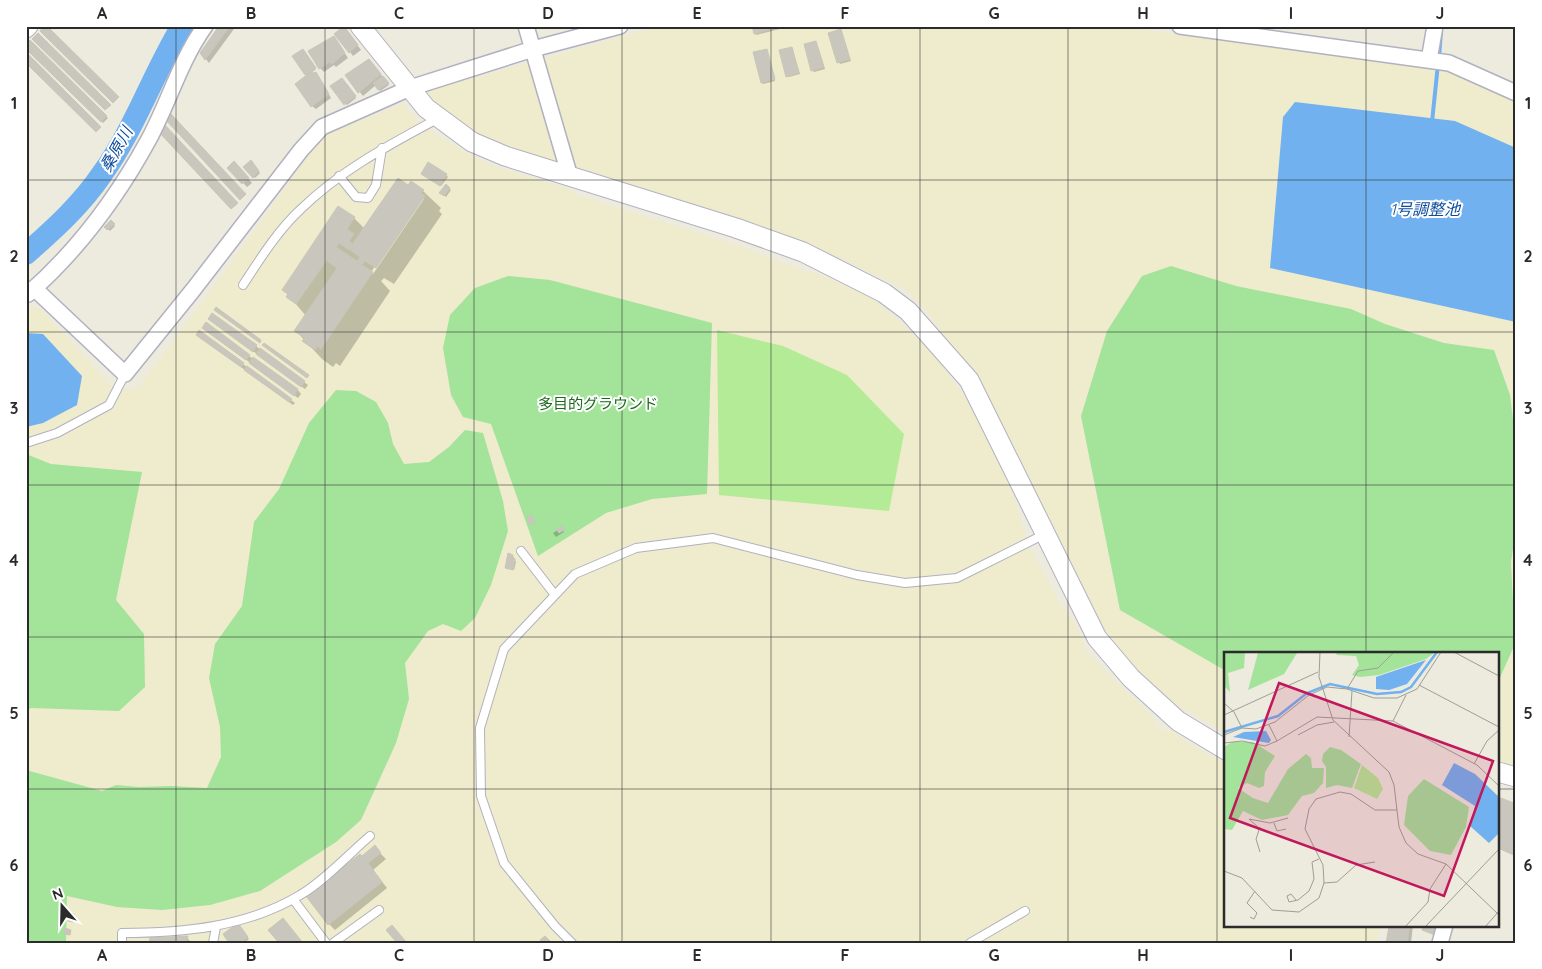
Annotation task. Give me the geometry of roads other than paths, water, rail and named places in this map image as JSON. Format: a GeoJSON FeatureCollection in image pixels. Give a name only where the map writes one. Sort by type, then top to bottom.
{"type":"FeatureCollection","features":[{"type":"Feature","properties":{"kind":"street"},"geometry":{"type":"LineString","coordinates":[[205,26],[181,67],[150,138],[132,167],[69,255],[30,292],[125,374],[193,290],[313,135],[322,127],[410,88],[533,49],[620,26]]}},
{"type":"Feature","properties":{"kind":"street"},"geometry":{"type":"LineString","coordinates":[[360,26],[426,108],[472,142],[504,156],[736,228],[803,252],[884,293],[908,311],[969,380],[1097,638],[1131,678],[1178,721],[1224,749]]}},
{"type":"Feature","properties":{"kind":"street"},"geometry":{"type":"LineString","coordinates":[[526,26],[570,177]]}},
{"type":"Feature","properties":{"kind":"street"},"geometry":{"type":"LineString","coordinates":[[1180,26],[1449,63],[1516,93]]}},
{"type":"Feature","properties":{"kind":"street"},"geometry":{"type":"LineString","coordinates":[[1429,60],[1434,26]]}},
{"type":"Feature","properties":{"kind":"street"},"geometry":{"type":"LineString","coordinates":[[1500,773],[1516,777]]}},
{"type":"Feature","properties":{"kind":"street"},"geometry":{"type":"LineString","coordinates":[[1440,943],[1445,926]]}},
{"type":"Feature","properties":{"kind":"lane"},"geometry":{"type":"LineString","coordinates":[[243,285],[260,258],[300,210],[339,176],[382,148],[439,118]]}},
{"type":"Feature","properties":{"kind":"lane"},"geometry":{"type":"LineString","coordinates":[[339,176],[356,197],[368,198],[376,185],[382,148]]}},
{"type":"Feature","properties":{"kind":"lane"},"geometry":{"type":"LineString","coordinates":[[26,443],[57,433],[109,405],[125,374]]}},
{"type":"Feature","properties":{"kind":"lane"},"geometry":{"type":"LineString","coordinates":[[572,943],[555,926],[504,863],[481,796],[480,728],[504,648],[575,574],[636,548],[713,538],[857,575],[905,583],[957,578],[1045,534]]}},
{"type":"Feature","properties":{"kind":"lane"},"geometry":{"type":"LineString","coordinates":[[521,551],[555,595]]}},
{"type":"Feature","properties":{"kind":"lane"},"geometry":{"type":"LineString","coordinates":[[122,943],[122,933],[156,933],[216,927],[267,911],[301,895],[370,836]]}},
{"type":"Feature","properties":{"kind":"lane"},"geometry":{"type":"LineString","coordinates":[[293,899],[326,943]]}},
{"type":"Feature","properties":{"kind":"lane"},"geometry":{"type":"LineString","coordinates":[[333,943],[380,910]]}},
{"type":"Feature","properties":{"kind":"lane"},"geometry":{"type":"LineString","coordinates":[[970,943],[1025,911]]}},
{"type":"Feature","properties":{"kind":"lane"},"geometry":{"type":"LineString","coordinates":[[213,943],[216,927]]}},
{"type":"Feature","properties":{"kind":"water","name":"1号調整池"},"geometry":{"type":"Polygon","coordinates":[[[1295,102],[1455,121],[1516,148],[1516,322],[1270,268],[1283,117],[1295,102]]]}},
{"type":"Feature","properties":{"kind":"water"},"geometry":{"type":"Polygon","coordinates":[[[26,333],[43,334],[82,376],[77,405],[43,423],[26,427],[26,333]]]}},
{"type":"Feature","properties":{"kind":"waterway","name":"桑原川"},"geometry":{"type":"LineString","coordinates":[[26,254],[57,226],[102,174],[134,120],[182,26]]}},
{"type":"Feature","properties":{"kind":"waterway"},"geometry":{"type":"LineString","coordinates":[[1439,57],[1441,31]]}},
{"type":"Feature","properties":{"kind":"waterway"},"geometry":{"type":"LineString","coordinates":[[1432,122],[1438,64]]}},
{"type":"Feature","properties":{"kind":"park label","name":"多目的グラウンド"},"geometry":{"type":"Point","coordinates":[598,404]}}]}
